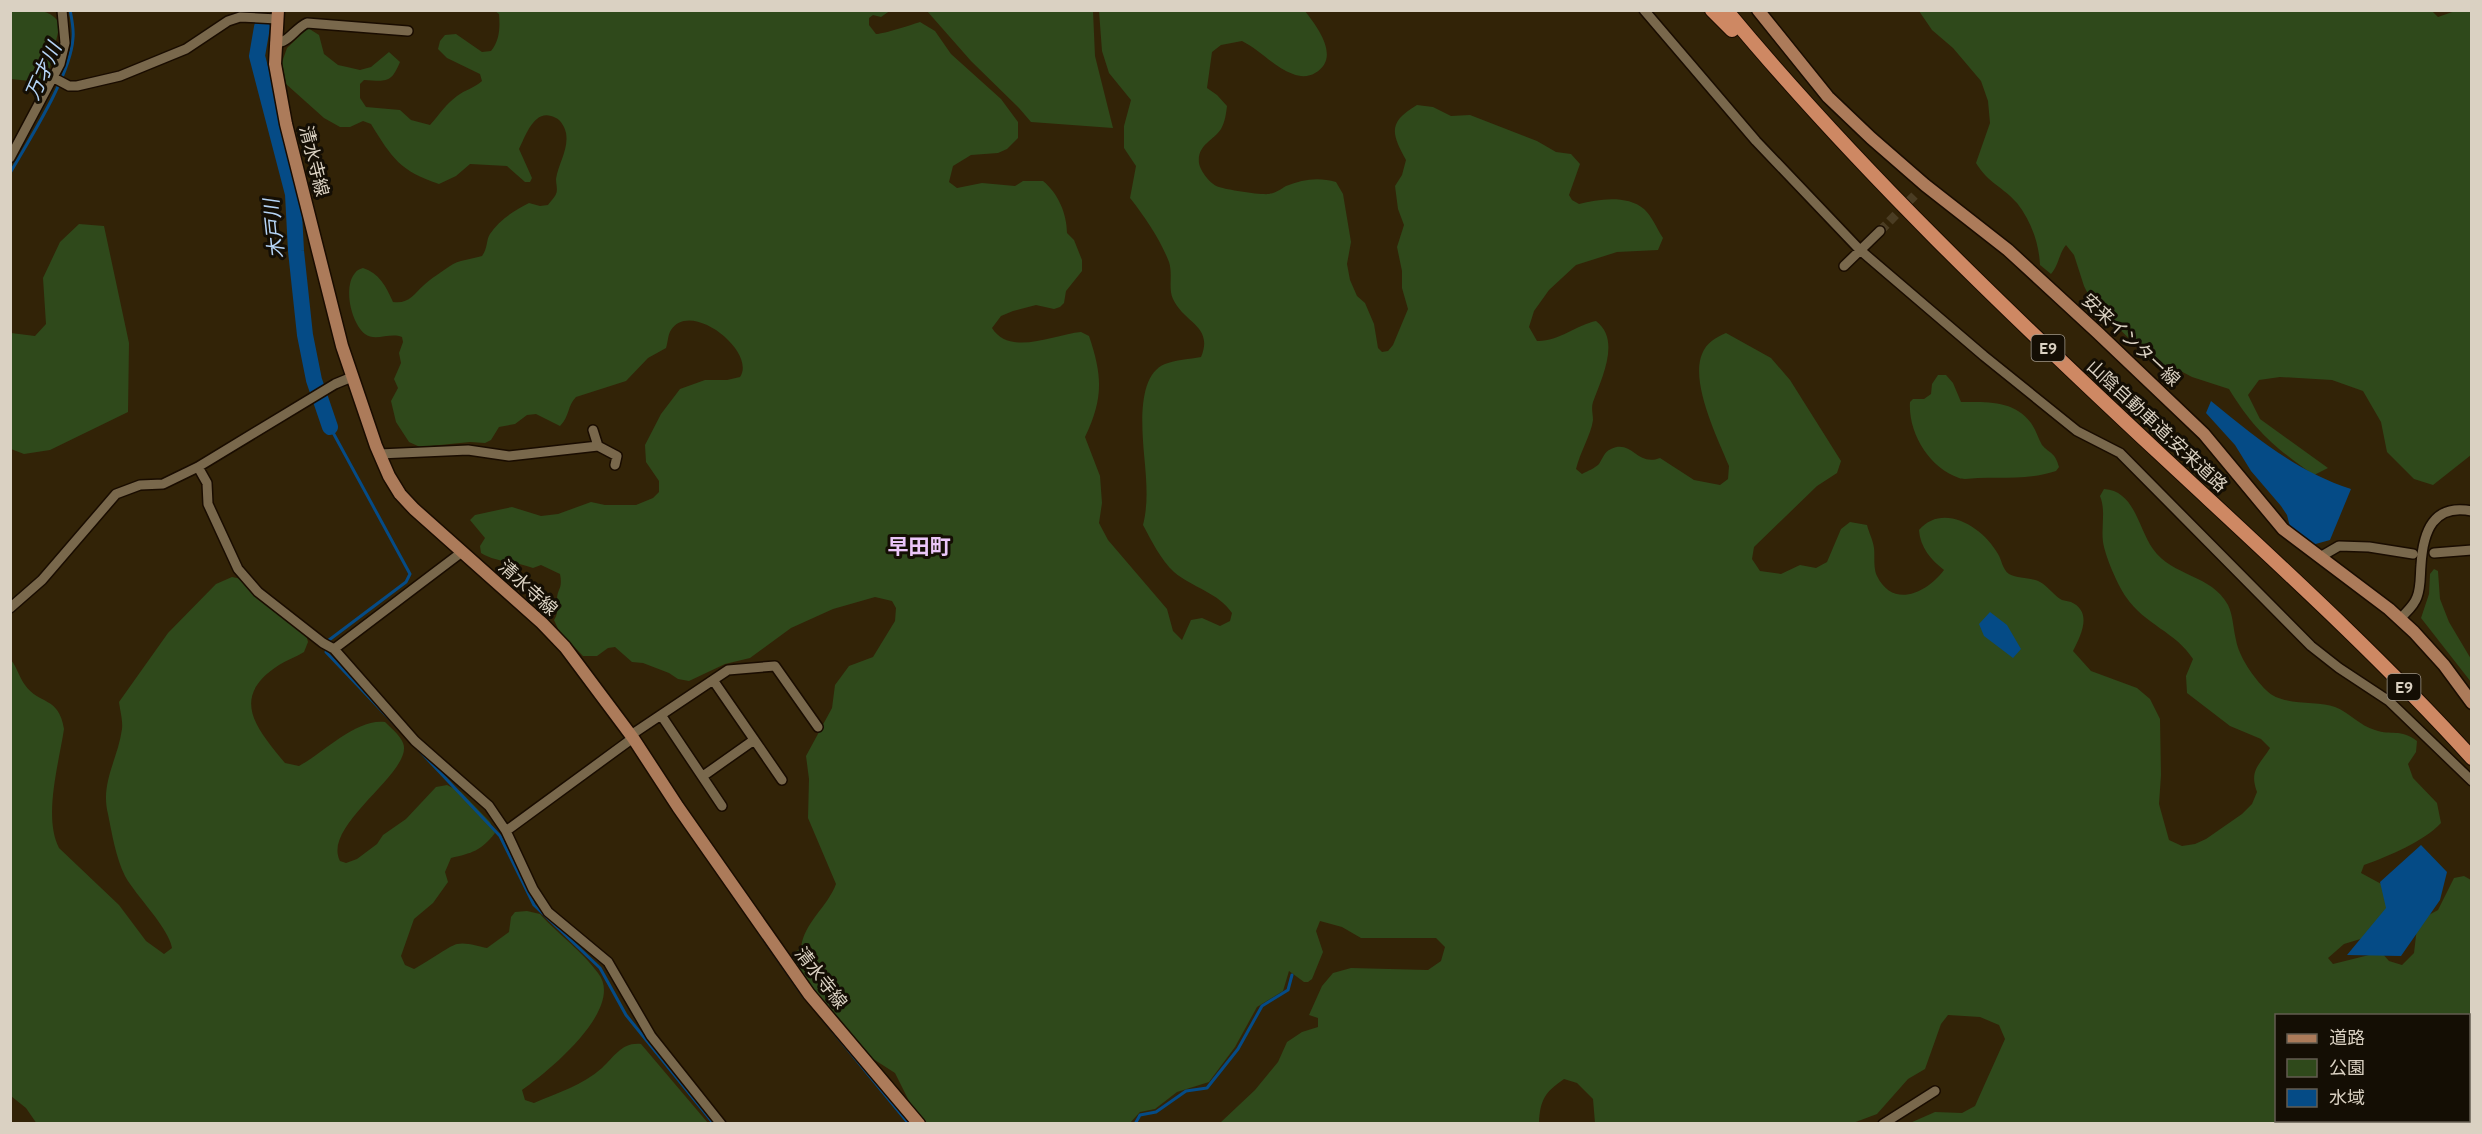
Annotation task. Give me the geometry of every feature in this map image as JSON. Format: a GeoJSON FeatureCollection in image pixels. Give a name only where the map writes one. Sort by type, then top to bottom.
{"type":"FeatureCollection","features":[{"type":"Feature","properties":{"kind":"highway"},"geometry":{"type":"LineString","coordinates":[[1713,10],[1845,145]]}},
{"type":"Feature","properties":{"kind":"highway","name":"山陰自動車道;安来道路"},"geometry":{"type":"LineString","coordinates":[[1726,10],[1845,145],[2040,340],[2335,619],[2472,758]]}},
{"type":"Feature","properties":{"kind":"main road","name":"安来インター線"},"geometry":{"type":"LineString","coordinates":[[1758,10],[1828,97],[1921,189],[2008,250],[2097,332],[2204,434],[2283,529],[2400,619],[2444,665],[2472,704]]}},
{"type":"Feature","properties":{"kind":"main road","name":"清水寺線"},"geometry":{"type":"LineString","coordinates":[[278,15],[275,64],[286,124],[352,376],[379,454],[400,494],[542,623],[565,647],[632,736],[678,807],[809,994],[919,1124]]}},
{"type":"Feature","properties":{"kind":"street"},"geometry":{"type":"LineString","coordinates":[[10,158],[54,78],[65,43],[62,10]]}},
{"type":"Feature","properties":{"kind":"street"},"geometry":{"type":"LineString","coordinates":[[1644,10],[1756,141],[1860,250],[1984,356],[2077,431],[2120,453],[2311,646],[2339,668],[2389,701],[2472,781]]}},
{"type":"Feature","properties":{"kind":"street"},"geometry":{"type":"LineString","coordinates":[[54,78],[69,86],[77,86],[120,76],[186,49],[228,21],[240,17],[278,15]]}},
{"type":"Feature","properties":{"kind":"street"},"geometry":{"type":"LineString","coordinates":[[275,43],[285,41],[298,28],[307,23],[408,30]]}},
{"type":"Feature","properties":{"kind":"street"},"geometry":{"type":"LineString","coordinates":[[1844,266],[1880,231]]}},
{"type":"Feature","properties":{"kind":"street"},"geometry":{"type":"LineString","coordinates":[[10,608],[42,580],[116,494],[140,485],[163,484],[198,467],[352,376]]}},
{"type":"Feature","properties":{"kind":"street"},"geometry":{"type":"LineString","coordinates":[[593,430],[598,446],[616,460],[623,447]]}},
{"type":"Feature","properties":{"kind":"street"},"geometry":{"type":"LineString","coordinates":[[379,454],[468,450],[508,456],[598,446]]}},
{"type":"Feature","properties":{"kind":"street"},"geometry":{"type":"LineString","coordinates":[[198,467],[207,483],[208,504],[238,569],[258,592],[323,643],[334,649],[415,741],[489,806],[506,831],[533,889],[548,912],[608,962],[651,1036],[721,1124]]}},
{"type":"Feature","properties":{"kind":"street"},"geometry":{"type":"LineString","coordinates":[[2400,619],[2414,604],[2418,594],[2423,552],[2428,531],[2435,519],[2445,511],[2453,509],[2472,511]]}},
{"type":"Feature","properties":{"kind":"street"},"geometry":{"type":"LineString","coordinates":[[2320,557],[2339,546],[2368,546],[2413,555]]}},
{"type":"Feature","properties":{"kind":"street"},"geometry":{"type":"LineString","coordinates":[[2434,553],[2472,550]]}},
{"type":"Feature","properties":{"kind":"street"},"geometry":{"type":"LineString","coordinates":[[334,649],[462,552]]}},
{"type":"Feature","properties":{"kind":"street"},"geometry":{"type":"LineString","coordinates":[[506,831],[632,736],[728,670],[776,666],[818,727]]}},
{"type":"Feature","properties":{"kind":"street"},"geometry":{"type":"LineString","coordinates":[[713,680],[782,780]]}},
{"type":"Feature","properties":{"kind":"street"},"geometry":{"type":"LineString","coordinates":[[661,715],[722,806]]}},
{"type":"Feature","properties":{"kind":"street"},"geometry":{"type":"LineString","coordinates":[[703,776],[754,740]]}},
{"type":"Feature","properties":{"kind":"street"},"geometry":{"type":"LineString","coordinates":[[1883,1124],[1935,1091]]}},
{"type":"Feature","properties":{"kind":"green space"},"geometry":{"type":"Polygon","coordinates":[[[891,10],[881,17],[873,15],[869,18],[869,25],[876,34],[920,22],[935,31],[951,54],[1001,99],[1018,122],[1018,138],[1007,149],[998,153],[971,155],[953,166],[949,182],[957,188],[982,183],[1015,186],[1023,181],[1043,181],[1061,204],[1067,233],[1074,240],[1082,260],[1082,271],[1066,291],[1064,303],[1060,307],[1054,309],[1036,305],[1013,311],[1001,316],[992,328],[1000,337],[1021,343],[1081,332],[1089,336],[1097,364],[1099,388],[1095,411],[1085,437],[1100,476],[1102,503],[1099,523],[1108,540],[1167,609],[1173,631],[1182,640],[1191,620],[1202,618],[1220,626],[1230,621],[1232,613],[1213,595],[1174,572],[1161,556],[1143,525],[1147,490],[1142,416],[1148,384],[1154,372],[1165,364],[1201,357],[1204,338],[1201,331],[1173,299],[1169,262],[1152,228],[1130,198],[1136,166],[1124,148],[1124,126],[1131,100],[1109,73],[1102,51],[1099,11],[1305,11],[1321,34],[1327,51],[1323,67],[1313,74],[1301,76],[1286,71],[1242,41],[1221,45],[1212,52],[1207,88],[1227,106],[1222,126],[1203,147],[1199,163],[1206,177],[1216,186],[1244,192],[1269,194],[1305,180],[1336,182],[1343,194],[1351,242],[1347,264],[1350,280],[1357,296],[1365,303],[1374,324],[1378,348],[1382,352],[1388,351],[1393,345],[1408,309],[1402,288],[1402,271],[1397,247],[1404,225],[1398,209],[1395,186],[1402,175],[1406,160],[1395,135],[1397,123],[1401,117],[1417,105],[1433,107],[1451,116],[1470,115],[1537,141],[1556,152],[1571,154],[1580,164],[1569,195],[1572,200],[1579,204],[1613,199],[1637,205],[1650,215],[1663,238],[1658,250],[1617,252],[1576,265],[1549,290],[1534,311],[1529,327],[1537,341],[1552,339],[1596,321],[1607,338],[1607,359],[1592,404],[1592,426],[1576,469],[1582,474],[1599,464],[1609,450],[1624,447],[1646,459],[1660,458],[1694,480],[1720,485],[1728,479],[1729,466],[1702,395],[1699,366],[1706,346],[1726,333],[1771,358],[1790,380],[1841,461],[1837,473],[1817,486],[1754,547],[1752,559],[1760,571],[1781,574],[1800,565],[1816,568],[1827,562],[1841,529],[1850,522],[1867,525],[1873,545],[1876,573],[1884,586],[1901,595],[1910,594],[1929,585],[1944,570],[1927,553],[1919,530],[1939,518],[1951,518],[1973,527],[1991,544],[2009,574],[2040,582],[2062,600],[2078,606],[2082,612],[2083,624],[2073,651],[2091,671],[2137,688],[2150,699],[2160,719],[2159,804],[2169,840],[2182,846],[2195,844],[2242,814],[2252,804],[2257,792],[2255,773],[2270,748],[2261,739],[2230,726],[2187,693],[2186,676],[2193,659],[2178,642],[2134,607],[2112,571],[2103,542],[2103,507],[2100,496],[2104,489],[2123,496],[2129,503],[2153,549],[2161,558],[2212,587],[2221,595],[2230,609],[2240,653],[2266,690],[2281,699],[2335,707],[2370,728],[2381,732],[2401,733],[2417,741],[2416,752],[2408,764],[2413,778],[2437,803],[2441,823],[2425,836],[2395,853],[2364,865],[2361,873],[2385,886],[2389,909],[2367,937],[2344,944],[2328,958],[2333,964],[2381,952],[2389,961],[2402,965],[2414,953],[2417,927],[2425,917],[2438,910],[2454,878],[2464,876],[2471,880],[2471,1123],[1910,1123],[1935,1112],[1962,1113],[1975,1106],[2005,1039],[1999,1025],[1980,1017],[1948,1015],[1941,1024],[1925,1069],[1908,1079],[1877,1114],[1853,1123],[1595,1123],[1593,1099],[1577,1083],[1564,1079],[1552,1088],[1542,1102],[1539,1123],[1220,1123],[1255,1090],[1278,1062],[1287,1042],[1302,1032],[1318,1027],[1318,1018],[1309,1015],[1322,986],[1333,973],[1351,968],[1428,970],[1441,961],[1445,947],[1436,938],[1361,938],[1342,927],[1320,921],[1316,931],[1323,952],[1312,979],[1304,982],[1289,971],[1283,991],[1257,1007],[1235,1047],[1209,1082],[1177,1092],[1155,1109],[1140,1112],[1130,1123],[924,1123],[916,1115],[895,1073],[867,1055],[806,983],[790,959],[792,954],[801,948],[806,930],[836,884],[808,818],[809,779],[806,756],[832,708],[835,685],[849,666],[873,657],[895,621],[896,608],[892,601],[875,597],[833,609],[791,628],[750,658],[725,664],[689,681],[678,679],[643,663],[632,662],[615,647],[608,648],[597,656],[583,656],[559,631],[554,620],[561,583],[560,574],[541,565],[533,568],[493,559],[481,553],[480,546],[485,538],[470,520],[475,515],[512,507],[541,516],[558,514],[591,502],[605,505],[636,505],[653,498],[659,492],[659,481],[646,462],[645,445],[661,414],[680,389],[705,380],[727,380],[740,377],[743,367],[731,343],[719,332],[706,325],[693,321],[680,322],[671,330],[666,348],[648,358],[626,381],[576,397],[560,426],[536,414],[527,415],[515,424],[499,427],[491,440],[485,443],[470,442],[420,447],[409,442],[396,422],[391,401],[398,388],[394,379],[401,363],[399,353],[403,342],[402,337],[369,336],[360,329],[356,322],[349,296],[351,279],[359,270],[363,268],[369,270],[378,277],[393,302],[403,302],[453,264],[482,256],[490,234],[513,212],[529,203],[540,206],[548,205],[557,192],[556,179],[565,151],[566,133],[560,120],[549,115],[542,116],[532,124],[519,149],[532,178],[530,182],[525,182],[507,166],[470,164],[456,176],[439,184],[415,174],[398,162],[371,124],[363,121],[350,127],[340,127],[324,118],[286,84],[282,62],[287,48],[308,28],[319,35],[324,54],[338,65],[360,70],[371,67],[389,52],[400,62],[394,74],[383,81],[364,80],[360,84],[360,98],[366,107],[400,110],[411,120],[430,125],[453,99],[482,81],[480,74],[447,58],[438,49],[440,41],[445,35],[456,34],[482,52],[491,51],[498,38],[499,14],[495,11],[891,10]]]}},
{"type":"Feature","properties":{"kind":"green space"},"geometry":{"type":"Polygon","coordinates":[[[2431,10],[2438,17],[2455,11],[2472,11],[2471,455],[2433,485],[2414,479],[2387,452],[2381,422],[2363,391],[2332,380],[2280,377],[2259,380],[2248,395],[2260,419],[2328,468],[2314,475],[2266,437],[2247,416],[2229,389],[2192,377],[2173,367],[2152,362],[2091,300],[2074,255],[2066,245],[2051,274],[2040,265],[2033,232],[2022,210],[2012,198],[1985,175],[1976,163],[1990,123],[1988,101],[1981,81],[1953,48],[1932,30],[1919,11],[2431,10]]]}},
{"type":"Feature","properties":{"kind":"green space"},"geometry":{"type":"Polygon","coordinates":[[[11,11],[45,12],[56,18],[60,24],[48,75],[39,82],[11,79],[11,11]]]}},
{"type":"Feature","properties":{"kind":"green space"},"geometry":{"type":"Polygon","coordinates":[[[927,11],[1093,11],[1095,56],[1113,128],[1031,122],[971,61],[927,11]]]}},
{"type":"Feature","properties":{"kind":"green space"},"geometry":{"type":"Polygon","coordinates":[[[79,224],[104,226],[129,343],[128,412],[50,450],[24,454],[11,449],[11,333],[35,336],[46,324],[43,278],[60,242],[79,224]]]}},
{"type":"Feature","properties":{"kind":"green space"},"geometry":{"type":"Polygon","coordinates":[[[1938,375],[1946,375],[1953,383],[1961,402],[1999,404],[2024,415],[2033,426],[2042,445],[2056,458],[2059,467],[2056,471],[2027,477],[1963,479],[1938,466],[1922,448],[1917,437],[1910,414],[1910,402],[1913,399],[1924,399],[1931,394],[1932,384],[1938,375]]]}},
{"type":"Feature","properties":{"kind":"green space"},"geometry":{"type":"Polygon","coordinates":[[[2434,569],[2438,571],[2440,599],[2449,622],[2471,659],[2471,682],[2421,618],[2429,594],[2430,574],[2434,569]]]}},
{"type":"Feature","properties":{"kind":"green space"},"geometry":{"type":"Polygon","coordinates":[[[232,577],[242,579],[268,606],[276,609],[306,634],[308,642],[304,652],[279,665],[264,677],[255,689],[251,701],[252,713],[257,725],[285,763],[299,766],[352,731],[374,722],[385,722],[398,734],[403,743],[403,755],[396,768],[344,831],[338,847],[340,861],[346,863],[357,859],[377,844],[383,835],[406,819],[436,787],[447,785],[461,792],[490,822],[495,833],[476,850],[451,858],[445,872],[448,882],[433,903],[414,919],[401,956],[405,965],[414,969],[457,944],[487,948],[509,932],[511,917],[515,912],[527,911],[540,914],[592,965],[604,987],[602,1004],[593,1021],[565,1054],[522,1090],[525,1100],[534,1103],[570,1088],[595,1074],[619,1051],[629,1045],[641,1044],[708,1123],[37,1124],[26,1108],[11,1096],[11,660],[30,691],[58,711],[64,729],[52,806],[54,835],[59,848],[119,905],[146,941],[164,954],[172,948],[170,940],[125,876],[117,854],[106,803],[108,781],[122,729],[119,702],[168,633],[216,584],[232,577]]]}},
{"type":"Feature","properties":{"kind":"water"},"geometry":{"type":"Polygon","coordinates":[[[2211,401],[2260,440],[2294,463],[2331,482],[2351,489],[2330,540],[2312,545],[2290,527],[2287,515],[2281,506],[2251,471],[2235,445],[2206,413],[2211,401]]]}},
{"type":"Feature","properties":{"kind":"water"},"geometry":{"type":"Polygon","coordinates":[[[1990,612],[2007,625],[2021,649],[2013,658],[1984,636],[1979,624],[1990,612]]]}},
{"type":"Feature","properties":{"kind":"water"},"geometry":{"type":"Polygon","coordinates":[[[2421,845],[2447,872],[2440,900],[2401,956],[2347,955],[2386,908],[2380,882],[2421,845]]]}},
{"type":"Feature","properties":{"kind":"waterway","name":"万才川"},"geometry":{"type":"LineString","coordinates":[[10,173],[38,126],[65,70],[73,38],[70,10]]}},
{"type":"Feature","properties":{"kind":"waterway","name":"木戸川"},"geometry":{"type":"LineString","coordinates":[[262,27],[257,56],[293,194],[296,251],[305,335],[314,380],[330,427]]}},
{"type":"Feature","properties":{"kind":"waterway"},"geometry":{"type":"LineString","coordinates":[[330,427],[410,574],[406,582],[329,640],[326,652],[401,731]]}},
{"type":"Feature","properties":{"kind":"waterway"},"geometry":{"type":"LineString","coordinates":[[416,747],[500,836],[534,905],[600,968],[626,1015],[714,1124]]}},
{"type":"Feature","properties":{"kind":"waterway"},"geometry":{"type":"LineString","coordinates":[[760,934],[804,997]]}},
{"type":"Feature","properties":{"kind":"waterway"},"geometry":{"type":"LineString","coordinates":[[1135,1124],[1140,1115],[1156,1112],[1186,1091],[1207,1088],[1238,1049],[1262,1006],[1288,990],[1292,975]]}},
{"type":"Feature","properties":{"kind":"waterway"},"geometry":{"type":"LineString","coordinates":[[822,1018],[909,1124]]}},
{"type":"Feature","properties":{"kind":"tunnel"},"geometry":{"type":"LineString","coordinates":[[1880,231],[1917,193]]}},
{"type":"Feature","properties":{"kind":"district","name":"早田町"},"geometry":{"type":"Point","coordinates":[919,547]}}]}
